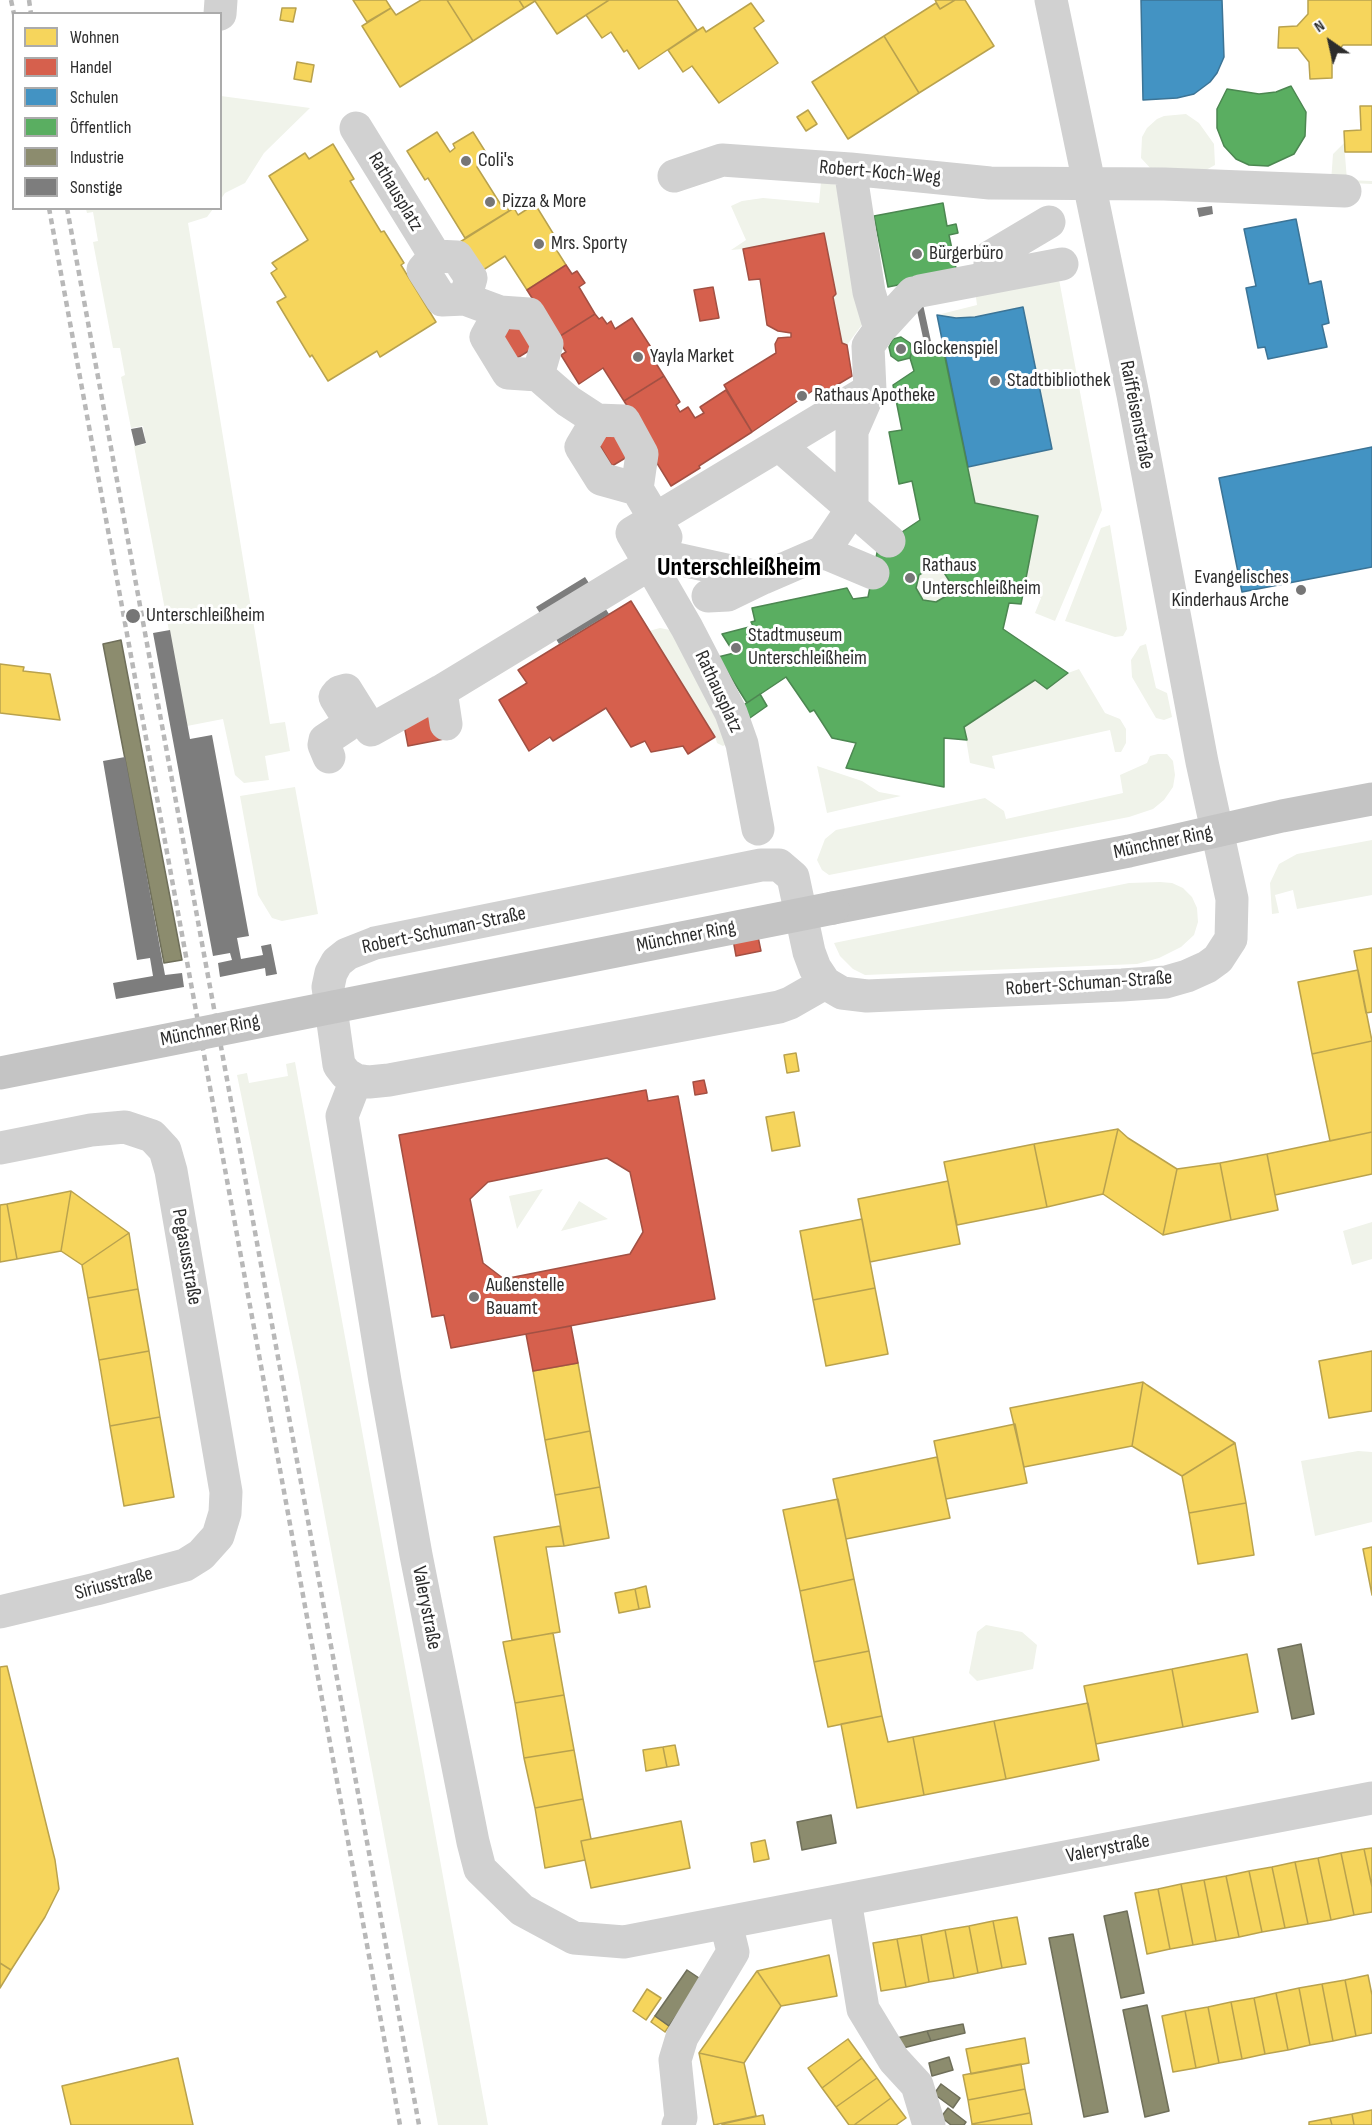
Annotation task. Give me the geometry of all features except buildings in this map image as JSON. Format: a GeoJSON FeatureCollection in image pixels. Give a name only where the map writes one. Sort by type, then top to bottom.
{"type":"FeatureCollection","features":[{"type":"Feature","properties":{"kind":"main road","name":"Münchner Ring"},"geometry":{"type":"LineString","coordinates":[[0,1072],[1129,851],[1372,799]]}},
{"type":"Feature","properties":{"kind":"street","name":"Raiffeisenstraße"},"geometry":{"type":"LineString","coordinates":[[1051,0],[1103,184],[1133,395],[1217,831]]}},
{"type":"Feature","properties":{"kind":"street","name":"Rathausplatz"},"geometry":{"type":"LineString","coordinates":[[356,128],[435,256],[457,257],[471,278],[465,299],[500,312],[529,314],[547,344],[538,375]]}},
{"type":"Feature","properties":{"kind":"street","name":"Robert-Koch-Weg"},"geometry":{"type":"LineString","coordinates":[[674,176],[722,160],[850,169],[990,183],[1164,184],[1346,191]]}},
{"type":"Feature","properties":{"kind":"street"},"geometry":{"type":"LineString","coordinates":[[850,169],[868,292],[880,329]]}},
{"type":"Feature","properties":{"kind":"street"},"geometry":{"type":"LineString","coordinates":[[990,277],[990,257],[1049,222]]}},
{"type":"Feature","properties":{"kind":"street"},"geometry":{"type":"LineString","coordinates":[[693,605],[728,595],[824,552],[852,509],[852,431],[877,400],[868,346],[880,329],[917,292],[1062,264]]}},
{"type":"Feature","properties":{"kind":"street"},"geometry":{"type":"LineString","coordinates":[[500,312],[486,337],[508,373],[538,375],[568,401],[597,420],[624,422],[642,454],[617,488]]}},
{"type":"Feature","properties":{"kind":"street"},"geometry":{"type":"LineString","coordinates":[[656,519],[779,445],[877,400]]}},
{"type":"Feature","properties":{"kind":"street","name":"Rathausplatz"},"geometry":{"type":"LineString","coordinates":[[597,420],[581,447],[601,479],[617,488],[656,519],[664,562],[693,605],[742,744],[758,829]]}},
{"type":"Feature","properties":{"kind":"street"},"geometry":{"type":"LineString","coordinates":[[779,445],[889,541]]}},
{"type":"Feature","properties":{"kind":"street"},"geometry":{"type":"LineString","coordinates":[[824,552],[873,573]]}},
{"type":"Feature","properties":{"kind":"street"},"geometry":{"type":"LineString","coordinates":[[329,757],[324,745],[325,740],[346,726],[348,718],[335,697],[339,692],[346,690],[371,730],[441,692],[571,612],[664,562],[763,578]]}},
{"type":"Feature","properties":{"kind":"street"},"geometry":{"type":"LineString","coordinates":[[441,692],[447,724]]}},
{"type":"Feature","properties":{"kind":"street","name":"Robert-Schuman-Straße"},"geometry":{"type":"LineString","coordinates":[[356,1080],[346,1074],[339,1065],[328,987],[331,973],[337,962],[347,954],[375,942],[761,865],[779,866],[793,877],[809,951],[815,968],[825,983],[842,993],[867,996],[1122,985],[1166,982],[1187,976],[1218,959],[1231,939],[1232,899],[1217,831]]}},
{"type":"Feature","properties":{"kind":"street"},"geometry":{"type":"LineString","coordinates":[[356,1080],[369,1082],[389,1080],[779,1007],[825,983]]}},
{"type":"Feature","properties":{"kind":"street","name":"Valerystraße"},"geometry":{"type":"LineString","coordinates":[[356,1080],[342,1116],[416,1556],[473,1842],[480,1869],[522,1910],[574,1938],[624,1942],[1372,1798]]}},
{"type":"Feature","properties":{"kind":"street","name":"Pegasusstraße"},"geometry":{"type":"LineString","coordinates":[[0,1148],[91,1130],[125,1127],[152,1137],[165,1150],[171,1171],[226,1492],[225,1513],[218,1536]]}},
{"type":"Feature","properties":{"kind":"street","name":"Siriusstraße"},"geometry":{"type":"LineString","coordinates":[[0,1612],[185,1565],[201,1555],[218,1536]]}},
{"type":"Feature","properties":{"kind":"street"},"geometry":{"type":"LineString","coordinates":[[845,1900],[863,2009],[894,2060],[917,2085],[928,2125]]}},
{"type":"Feature","properties":{"kind":"street"},"geometry":{"type":"LineString","coordinates":[[678,2125],[681,2118],[675,2060],[682,2037],[733,1952],[726,1923]]}},
{"type":"Feature","properties":{"kind":"shaded area"},"geometry":{"type":"Polygon","coordinates":[[[222,96],[310,108],[264,153],[245,183],[225,193],[222,198],[222,96]]]}},
{"type":"Feature","properties":{"kind":"shaded area"},"geometry":{"type":"Polygon","coordinates":[[[1186,114],[1199,123],[1214,144],[1215,165],[1206,170],[1152,170],[1141,158],[1142,137],[1147,128],[1164,116],[1186,114]]]}},
{"type":"Feature","properties":{"kind":"shaded area"},"geometry":{"type":"Polygon","coordinates":[[[1344,143],[1347,180],[1372,181],[1372,184],[1331,182],[1333,154],[1344,143]]]}},
{"type":"Feature","properties":{"kind":"shaded area"},"geometry":{"type":"Polygon","coordinates":[[[821,182],[843,186],[867,318],[847,345],[842,343],[833,297],[743,249],[731,250],[746,240],[731,206],[742,201],[763,198],[819,203],[821,182]]]}},
{"type":"Feature","properties":{"kind":"shaded area"},"geometry":{"type":"Polygon","coordinates":[[[86,210],[212,210],[207,217],[188,223],[270,724],[285,722],[290,751],[265,756],[269,780],[244,783],[235,775],[223,719],[187,726],[134,446],[146,444],[143,426],[131,428],[121,377],[125,375],[120,348],[113,348],[93,242],[98,241],[93,212],[87,213],[86,210]]]}},
{"type":"Feature","properties":{"kind":"shaded area"},"geometry":{"type":"Polygon","coordinates":[[[1058,274],[1102,510],[1055,621],[1035,613],[1041,598],[1024,588],[1038,516],[975,503],[968,467],[1002,458],[1023,307],[975,317],[956,318],[937,315],[977,305],[975,290],[1058,274]]]}},
{"type":"Feature","properties":{"kind":"shaded area"},"geometry":{"type":"Polygon","coordinates":[[[1110,525],[1127,629],[1123,636],[1115,637],[1065,621],[1101,528],[1110,525]]]}},
{"type":"Feature","properties":{"kind":"shaded area"},"geometry":{"type":"Polygon","coordinates":[[[933,568],[945,573],[950,585],[945,597],[933,602],[921,597],[916,585],[921,573],[933,568]]]}},
{"type":"Feature","properties":{"kind":"shaded area"},"geometry":{"type":"Polygon","coordinates":[[[660,628],[670,630],[731,742],[723,746],[717,743],[715,736],[649,631],[660,628]]]}},
{"type":"Feature","properties":{"kind":"shaded area"},"geometry":{"type":"Polygon","coordinates":[[[1146,644],[1156,688],[1167,693],[1172,717],[1164,720],[1156,718],[1132,677],[1131,660],[1140,646],[1146,644]]]}},
{"type":"Feature","properties":{"kind":"shaded area"},"geometry":{"type":"Polygon","coordinates":[[[1079,669],[1105,713],[1120,719],[1126,729],[1126,743],[1121,752],[1115,752],[1110,730],[992,756],[995,769],[970,763],[964,727],[1035,680],[1047,689],[1068,673],[1079,669]]]}},
{"type":"Feature","properties":{"kind":"shaded area"},"geometry":{"type":"Polygon","coordinates":[[[1167,754],[1173,761],[1175,775],[1173,787],[1164,800],[1153,809],[1129,817],[829,875],[822,870],[817,860],[825,839],[836,830],[985,798],[1004,811],[1006,819],[1123,793],[1120,775],[1147,763],[1150,756],[1167,754]]]}},
{"type":"Feature","properties":{"kind":"shaded area"},"geometry":{"type":"Polygon","coordinates":[[[817,766],[862,781],[879,792],[901,796],[827,813],[817,766]]]}},
{"type":"Feature","properties":{"kind":"shaded area"},"geometry":{"type":"Polygon","coordinates":[[[295,787],[318,914],[282,921],[272,918],[258,895],[240,796],[295,787]]]}},
{"type":"Feature","properties":{"kind":"shaded area"},"geometry":{"type":"Polygon","coordinates":[[[1372,840],[1372,895],[1297,909],[1293,890],[1275,895],[1279,913],[1272,914],[1270,883],[1279,864],[1297,854],[1372,840]]]}},
{"type":"Feature","properties":{"kind":"shaded area"},"geometry":{"type":"Polygon","coordinates":[[[1129,883],[1172,883],[1183,888],[1192,897],[1197,908],[1198,922],[1194,935],[1181,947],[1159,958],[1137,964],[865,975],[853,969],[840,956],[834,943],[1129,883]]]}},
{"type":"Feature","properties":{"kind":"shaded area"},"geometry":{"type":"Polygon","coordinates":[[[295,1062],[488,2125],[438,2125],[298,1372],[237,1075],[247,1073],[249,1083],[288,1076],[286,1064],[295,1062]]]}},
{"type":"Feature","properties":{"kind":"shaded area"},"geometry":{"type":"Polygon","coordinates":[[[543,1189],[517,1229],[509,1196],[543,1189]]]}},
{"type":"Feature","properties":{"kind":"shaded area"},"geometry":{"type":"Polygon","coordinates":[[[579,1201],[608,1219],[561,1231],[579,1201]]]}},
{"type":"Feature","properties":{"kind":"shaded area"},"geometry":{"type":"Polygon","coordinates":[[[1372,1222],[1372,1259],[1352,1265],[1343,1231],[1372,1222]]]}},
{"type":"Feature","properties":{"kind":"shaded area"},"geometry":{"type":"Polygon","coordinates":[[[1358,1451],[1372,1452],[1372,1522],[1315,1536],[1301,1461],[1358,1451]]]}},
{"type":"Feature","properties":{"kind":"shaded area"},"geometry":{"type":"Polygon","coordinates":[[[986,1625],[1022,1632],[1037,1645],[1033,1669],[977,1681],[969,1673],[977,1632],[986,1625]]]}},
{"type":"Feature","properties":{"kind":"railway"},"geometry":{"type":"LineString","coordinates":[[11,0],[14,12]]}},
{"type":"Feature","properties":{"kind":"railway"},"geometry":{"type":"LineString","coordinates":[[29,0],[31,12]]}},
{"type":"Feature","properties":{"kind":"railway"},"geometry":{"type":"LineString","coordinates":[[49,210],[400,2125]]}},
{"type":"Feature","properties":{"kind":"railway"},"geometry":{"type":"LineString","coordinates":[[67,210],[419,2125]]}},
{"type":"Feature","properties":{"kind":"place","name":"Coli's"},"geometry":{"type":"Point","coordinates":[466,161]}},
{"type":"Feature","properties":{"kind":"place","name":"Pizza & More"},"geometry":{"type":"Point","coordinates":[490,202]}},
{"type":"Feature","properties":{"kind":"place","name":"Mrs. Sporty"},"geometry":{"type":"Point","coordinates":[539,244]}},
{"type":"Feature","properties":{"kind":"place","name":"Bürgerbüro"},"geometry":{"type":"Point","coordinates":[917,254]}},
{"type":"Feature","properties":{"kind":"place","name":"Glockenspiel"},"geometry":{"type":"Point","coordinates":[901,349]}},
{"type":"Feature","properties":{"kind":"place","name":"Yayla Market"},"geometry":{"type":"Point","coordinates":[638,357]}},
{"type":"Feature","properties":{"kind":"place","name":"Stadtbibliothek"},"geometry":{"type":"Point","coordinates":[995,381]}},
{"type":"Feature","properties":{"kind":"place","name":"Rathaus Apotheke"},"geometry":{"type":"Point","coordinates":[802,396]}},
{"type":"Feature","properties":{"kind":"place","name":"Rathaus Unterschleißheim"},"geometry":{"type":"Point","coordinates":[910,578]}},
{"type":"Feature","properties":{"kind":"place","name":"Evangelisches Kinderhaus Arche"},"geometry":{"type":"Point","coordinates":[1301,590]}},
{"type":"Feature","properties":{"kind":"place","name":"Unterschleißheim"},"geometry":{"type":"Point","coordinates":[133,616]}},
{"type":"Feature","properties":{"kind":"place","name":"Stadtmuseum Unterschleißheim"},"geometry":{"type":"Point","coordinates":[736,648]}},
{"type":"Feature","properties":{"kind":"place","name":"Außenstelle Bauamt"},"geometry":{"type":"Point","coordinates":[474,1297]}},
{"type":"Feature","properties":{"kind":"district","name":"Unterschleißheim"},"geometry":{"type":"Point","coordinates":[739,568]}}]}
